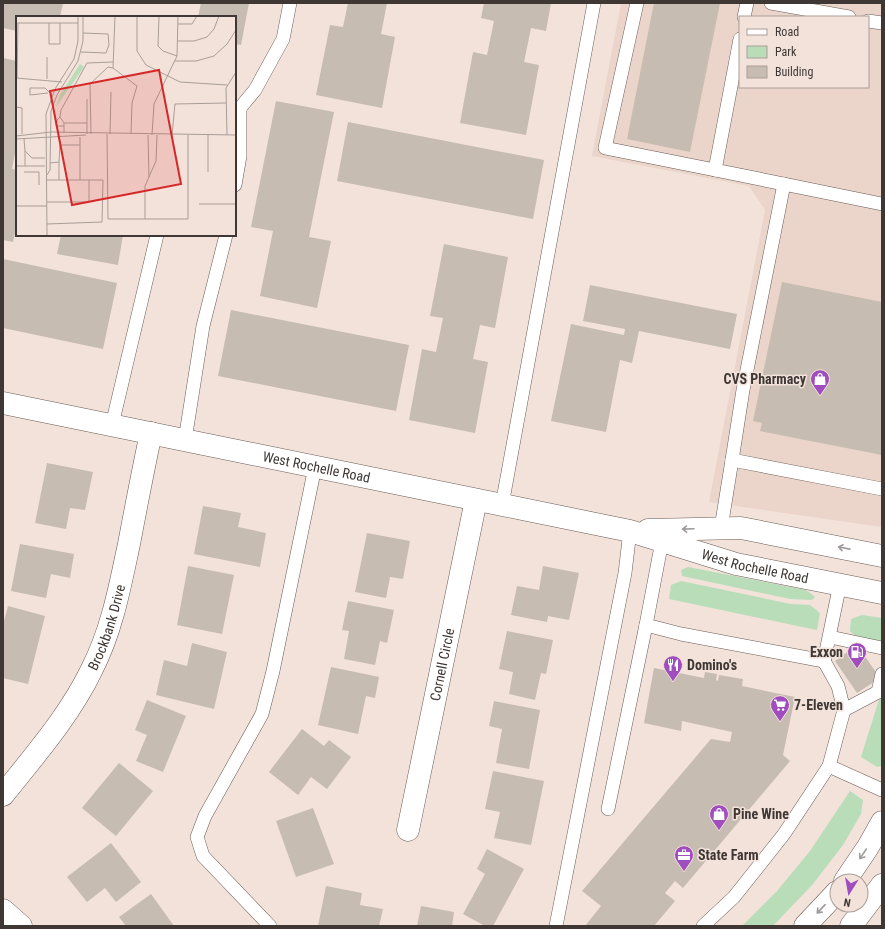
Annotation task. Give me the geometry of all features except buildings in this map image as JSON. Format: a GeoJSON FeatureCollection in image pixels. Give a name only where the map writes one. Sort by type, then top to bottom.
{"type":"FeatureCollection","features":[{"type":"Feature","properties":{"kind":"main road","name":"West Rochelle Road"},"geometry":{"type":"LineString","coordinates":[[3,403],[630,531],[736,564],[882,592]]}},
{"type":"Feature","properties":{"kind":"main road","name":"Brockbank Drive"},"geometry":{"type":"LineString","coordinates":[[3,795],[65,716],[92,669],[104,641],[122,578],[151,433]]}},
{"type":"Feature","properties":{"kind":"main road","name":"Cornell Circle"},"geometry":{"type":"LineString","coordinates":[[408,830],[476,500]]}},
{"type":"Feature","properties":{"kind":"main road","name":"West Rochelle Road"},"geometry":{"type":"LineString","coordinates":[[630,531],[741,528],[882,556]]}},
{"type":"Feature","properties":{"kind":"main road"},"geometry":{"type":"LineString","coordinates":[[850,873],[868,847],[882,822]]}},
{"type":"Feature","properties":{"kind":"main road"},"geometry":{"type":"LineString","coordinates":[[851,926],[878,897]]}},
{"type":"Feature","properties":{"kind":"main road"},"geometry":{"type":"LineString","coordinates":[[805,926],[829,900]]}},
{"type":"Feature","properties":{"kind":"main road"},"geometry":{"type":"LineString","coordinates":[[3,910],[21,926]]}},
{"type":"Feature","properties":{"kind":"lane"},"geometry":{"type":"LineString","coordinates":[[236,179],[240,156],[237,111],[255,90],[283,39],[290,3]]}},
{"type":"Feature","properties":{"kind":"lane"},"geometry":{"type":"LineString","coordinates":[[502,505],[594,3]]}},
{"type":"Feature","properties":{"kind":"lane"},"geometry":{"type":"LineString","coordinates":[[637,3],[605,148],[882,204]]}},
{"type":"Feature","properties":{"kind":"lane"},"geometry":{"type":"LineString","coordinates":[[744,16],[747,3]]}},
{"type":"Feature","properties":{"kind":"lane"},"geometry":{"type":"LineString","coordinates":[[771,3],[843,16]]}},
{"type":"Feature","properties":{"kind":"lane"},"geometry":{"type":"LineString","coordinates":[[869,20],[882,23]]}},
{"type":"Feature","properties":{"kind":"lane"},"geometry":{"type":"LineString","coordinates":[[715,170],[739,44]]}},
{"type":"Feature","properties":{"kind":"lane"},"geometry":{"type":"LineString","coordinates":[[721,528],[743,390],[784,184]]}},
{"type":"Feature","properties":{"kind":"lane"},"geometry":{"type":"LineString","coordinates":[[112,426],[157,236]]}},
{"type":"Feature","properties":{"kind":"lane"},"geometry":{"type":"LineString","coordinates":[[185,440],[203,326],[226,236]]}},
{"type":"Feature","properties":{"kind":"lane"},"geometry":{"type":"LineString","coordinates":[[732,460],[882,489]]}},
{"type":"Feature","properties":{"kind":"lane"},"geometry":{"type":"LineString","coordinates":[[270,926],[203,856],[197,837],[205,816],[262,714],[273,671],[315,467]]}},
{"type":"Feature","properties":{"kind":"lane"},"geometry":{"type":"LineString","coordinates":[[556,926],[625,573],[630,531]]}},
{"type":"Feature","properties":{"kind":"lane"},"geometry":{"type":"LineString","coordinates":[[608,809],[662,541]]}},
{"type":"Feature","properties":{"kind":"lane"},"geometry":{"type":"LineString","coordinates":[[703,926],[734,896],[784,834],[829,766],[844,710],[838,686],[824,661],[840,584]]}},
{"type":"Feature","properties":{"kind":"lane"},"geometry":{"type":"LineString","coordinates":[[646,626],[824,661]]}},
{"type":"Feature","properties":{"kind":"lane"},"geometry":{"type":"LineString","coordinates":[[830,637],[882,648]]}},
{"type":"Feature","properties":{"kind":"lane"},"geometry":{"type":"LineString","coordinates":[[844,710],[878,692],[882,674]]}},
{"type":"Feature","properties":{"kind":"lane"},"geometry":{"type":"LineString","coordinates":[[829,766],[882,790]]}},
{"type":"Feature","properties":{"kind":"shaded area"},"geometry":{"type":"Polygon","coordinates":[[[621,3],[882,3],[882,527],[709,502],[765,210],[749,186],[592,156],[621,3]]]}},
{"type":"Feature","properties":{"kind":"green space"},"geometry":{"type":"Polygon","coordinates":[[[688,567],[806,590],[815,597],[812,600],[790,599],[682,576],[681,570],[688,567]]]}},
{"type":"Feature","properties":{"kind":"green space"},"geometry":{"type":"Polygon","coordinates":[[[681,581],[791,604],[810,605],[820,613],[817,630],[669,599],[671,585],[681,581]]]}},
{"type":"Feature","properties":{"kind":"green space"},"geometry":{"type":"Polygon","coordinates":[[[862,615],[882,618],[882,643],[856,637],[850,631],[851,619],[862,615]]]}},
{"type":"Feature","properties":{"kind":"green space"},"geometry":{"type":"Polygon","coordinates":[[[882,690],[882,766],[877,767],[861,757],[882,690]]]}},
{"type":"Feature","properties":{"kind":"green space"},"geometry":{"type":"Polygon","coordinates":[[[850,791],[863,800],[861,814],[843,845],[813,884],[773,926],[742,926],[777,891],[810,851],[850,791]]]}},
{"type":"Feature","properties":{"kind":"place","name":"CVS Pharmacy"},"geometry":{"type":"Point","coordinates":[820,396]}},
{"type":"Feature","properties":{"kind":"place","name":"Exxon"},"geometry":{"type":"Point","coordinates":[857,669]}},
{"type":"Feature","properties":{"kind":"place","name":"Domino's"},"geometry":{"type":"Point","coordinates":[673,682]}},
{"type":"Feature","properties":{"kind":"place","name":"7-Eleven"},"geometry":{"type":"Point","coordinates":[780,722]}},
{"type":"Feature","properties":{"kind":"place","name":"Pine Wine"},"geometry":{"type":"Point","coordinates":[719,831]}},
{"type":"Feature","properties":{"kind":"place","name":"State Farm"},"geometry":{"type":"Point","coordinates":[684,872]}}]}
